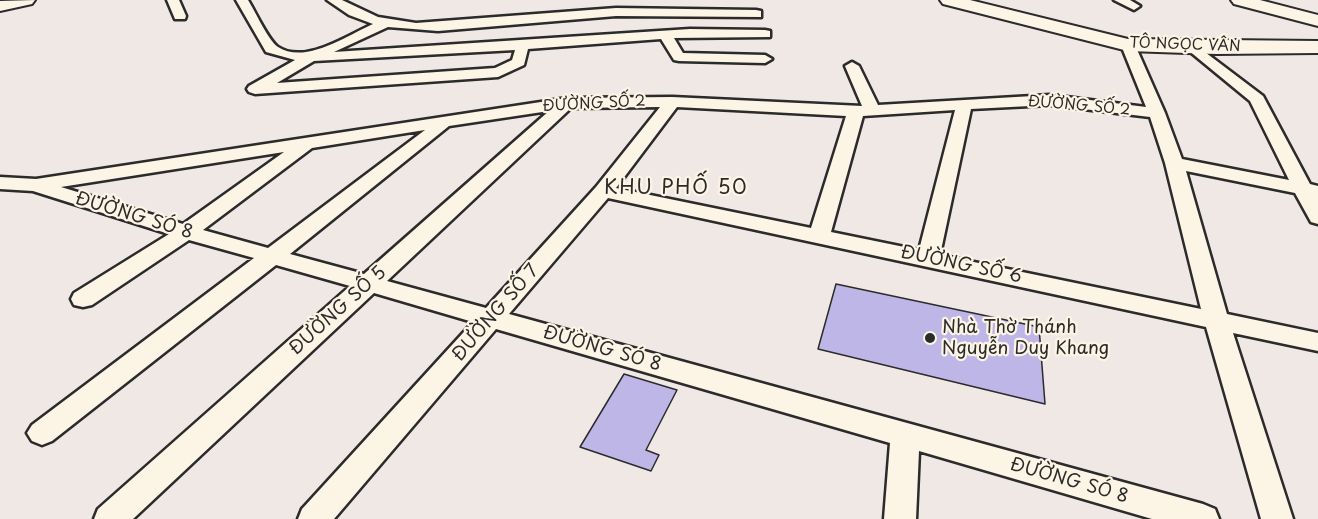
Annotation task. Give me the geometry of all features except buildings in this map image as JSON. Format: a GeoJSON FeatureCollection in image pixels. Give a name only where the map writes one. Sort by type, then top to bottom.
{"type":"FeatureCollection","features":[{"type":"Feature","properties":{"kind":"main road"},"geometry":{"type":"LineString","coordinates":[[0,6],[26,0]]}},
{"type":"Feature","properties":{"kind":"main road","name":"TÔ NGỌC VÂN"},"geometry":{"type":"LineString","coordinates":[[949,0],[1128,45],[1318,46]]}},
{"type":"Feature","properties":{"kind":"main road"},"geometry":{"type":"LineString","coordinates":[[1240,0],[1318,21]]}},
{"type":"Feature","properties":{"kind":"street"},"geometry":{"type":"LineString","coordinates":[[172,0],[180,16]]}},
{"type":"Feature","properties":{"kind":"street"},"geometry":{"type":"LineString","coordinates":[[242,0],[271,49],[285,55],[311,57],[519,46],[690,33],[765,34]]}},
{"type":"Feature","properties":{"kind":"street"},"geometry":{"type":"LineString","coordinates":[[333,0],[351,13],[386,23],[431,28],[638,11],[756,14]]}},
{"type":"Feature","properties":{"kind":"street"},"geometry":{"type":"LineString","coordinates":[[1120,0],[1134,6]]}},
{"type":"Feature","properties":{"kind":"street"},"geometry":{"type":"LineString","coordinates":[[386,23],[311,57],[255,89],[498,72],[519,62],[522,50],[519,46]]}},
{"type":"Feature","properties":{"kind":"street"},"geometry":{"type":"LineString","coordinates":[[665,35],[679,57],[765,59]]}},
{"type":"Feature","properties":{"kind":"street"},"geometry":{"type":"LineString","coordinates":[[1128,45],[1157,113],[1174,163],[1216,320],[1276,519]]}},
{"type":"Feature","properties":{"kind":"street"},"geometry":{"type":"LineString","coordinates":[[1193,47],[1257,99],[1310,190],[1318,218]]}},
{"type":"Feature","properties":{"kind":"street"},"geometry":{"type":"LineString","coordinates":[[820,235],[864,111],[852,66]]}},
{"type":"Feature","properties":{"kind":"street","name":"ĐƯỜNG SỐ 2"},"geometry":{"type":"LineString","coordinates":[[35,185],[567,103],[672,102],[864,111],[1050,100],[1157,113]]}},
{"type":"Feature","properties":{"kind":"street","name":"ĐƯỜNG SỐ 7"},"geometry":{"type":"LineString","coordinates":[[314,519],[603,191],[672,102]]}},
{"type":"Feature","properties":{"kind":"street","name":"ĐƯỜNG SỐ 5"},"geometry":{"type":"LineString","coordinates":[[110,519],[567,103]]}},
{"type":"Feature","properties":{"kind":"street"},"geometry":{"type":"LineString","coordinates":[[928,258],[964,106]]}},
{"type":"Feature","properties":{"kind":"street"},"geometry":{"type":"LineString","coordinates":[[42,433],[441,126],[441,121]]}},
{"type":"Feature","properties":{"kind":"street"},"geometry":{"type":"LineString","coordinates":[[83,299],[186,232],[308,143]]}},
{"type":"Feature","properties":{"kind":"street"},"geometry":{"type":"LineString","coordinates":[[1174,163],[1310,190]]}},
{"type":"Feature","properties":{"kind":"street","name":"ĐƯỜNG SÓ 8"},"geometry":{"type":"LineString","coordinates":[[0,183],[35,185],[186,232],[1203,519]]}},
{"type":"Feature","properties":{"kind":"street","name":"ĐƯỜNG SỐ 6"},"geometry":{"type":"LineString","coordinates":[[603,191],[1318,342]]}},
{"type":"Feature","properties":{"kind":"street"},"geometry":{"type":"LineString","coordinates":[[900,519],[905,435]]}},
{"type":"Feature","properties":{"kind":"place","name":"Nhà Thờ Thánh Nguyễn Duy Khang"},"geometry":{"type":"Point","coordinates":[930,338]}},
{"type":"Feature","properties":{"kind":"district","name":"KHU PHỐ 50"},"geometry":{"type":"Point","coordinates":[676,188]}}]}
